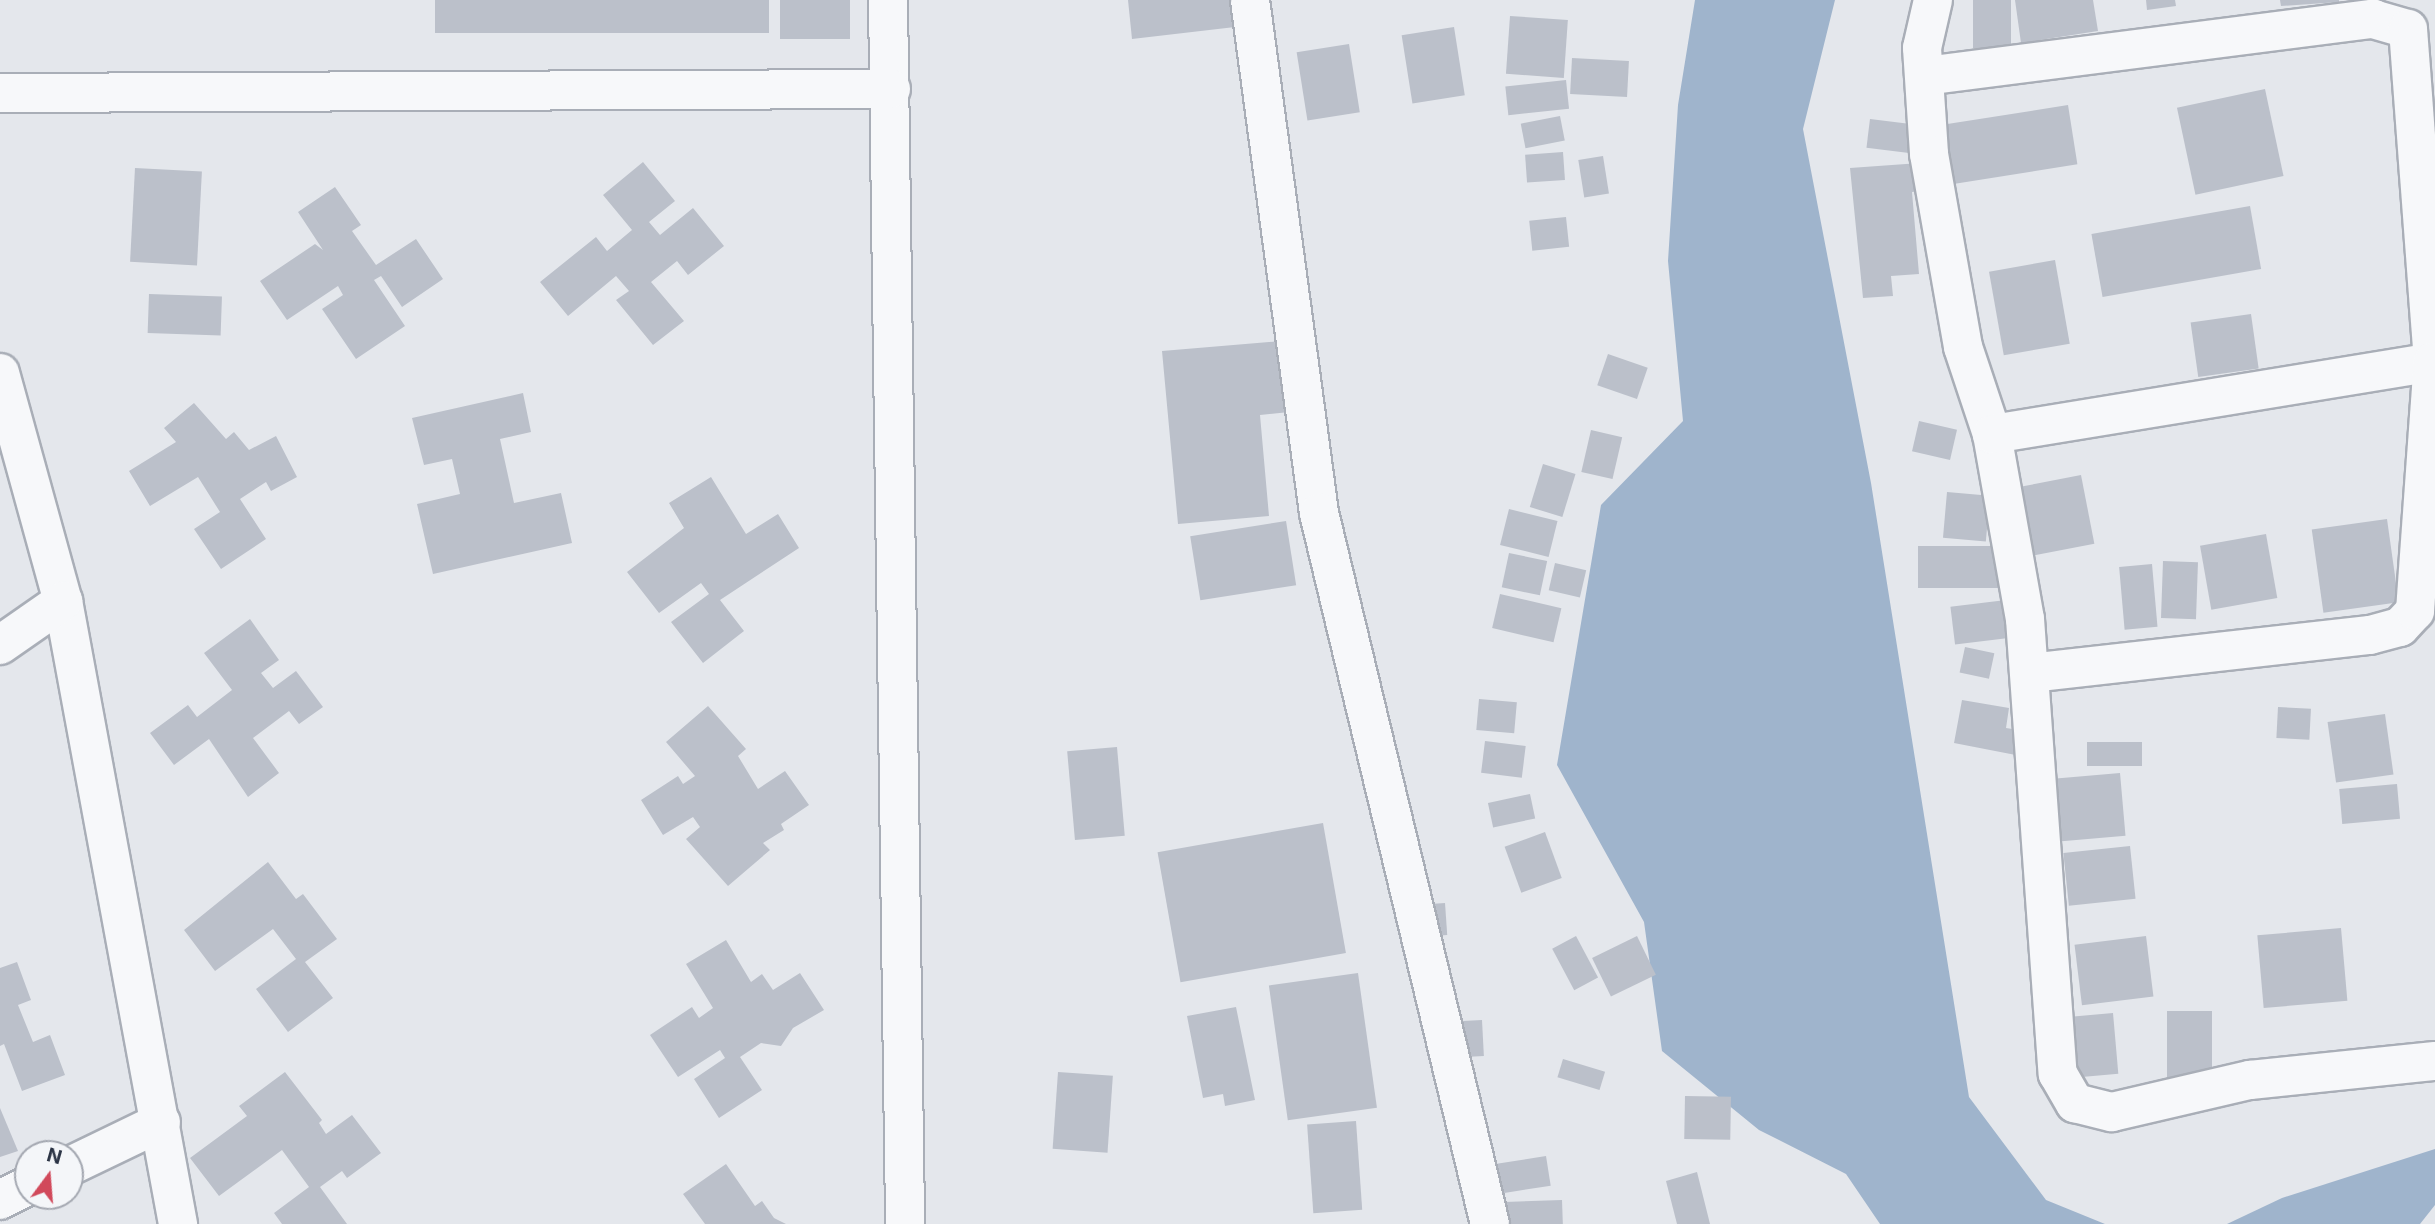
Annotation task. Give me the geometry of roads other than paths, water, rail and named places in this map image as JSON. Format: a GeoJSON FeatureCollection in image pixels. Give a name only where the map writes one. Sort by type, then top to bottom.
{"type":"FeatureCollection","features":[{"type":"Feature","properties":{"kind":"street"},"geometry":{"type":"LineString","coordinates":[[888,0],[905,1224]]}},
{"type":"Feature","properties":{"kind":"street"},"geometry":{"type":"LineString","coordinates":[[1250,0],[1320,513],[1490,1224]]}},
{"type":"Feature","properties":{"kind":"street"},"geometry":{"type":"LineString","coordinates":[[1933,0],[1922,48],[1929,154],[1941,232],[1964,347],[1992,434],[2014,545],[2030,673],[2058,1074],[2075,1103],[2112,1112],[2250,1080],[2435,1061]]}},
{"type":"Feature","properties":{"kind":"street"},"geometry":{"type":"LineString","coordinates":[[1925,76],[2373,19],[2408,29],[2433,362],[2425,623],[2370,635],[2030,673]]}},
{"type":"Feature","properties":{"kind":"street"},"geometry":{"type":"LineString","coordinates":[[0,93],[891,89]]}},
{"type":"Feature","properties":{"kind":"street"},"geometry":{"type":"LineString","coordinates":[[1992,434],[2433,362]]}},
{"type":"Feature","properties":{"kind":"street"},"geometry":{"type":"LineString","coordinates":[[0,373],[63,601],[178,1224]]}},
{"type":"Feature","properties":{"kind":"street"},"geometry":{"type":"LineString","coordinates":[[0,645],[63,601]]}},
{"type":"Feature","properties":{"kind":"street"},"geometry":{"type":"LineString","coordinates":[[84,1159],[161,1122]]}},
{"type":"Feature","properties":{"kind":"water"},"geometry":{"type":"Polygon","coordinates":[[[1695,0],[1835,0],[1803,129],[1871,483],[1969,1097],[2046,1200],[2105,1224],[1880,1224],[1846,1174],[1759,1130],[1662,1051],[1644,922],[1557,765],[1601,505],[1683,421],[1668,261],[1678,105],[1695,0]]]}},
{"type":"Feature","properties":{"kind":"water"},"geometry":{"type":"Polygon","coordinates":[[[2435,1149],[2435,1205],[2420,1224],[2227,1224],[2282,1198],[2435,1149]]]}}]}
